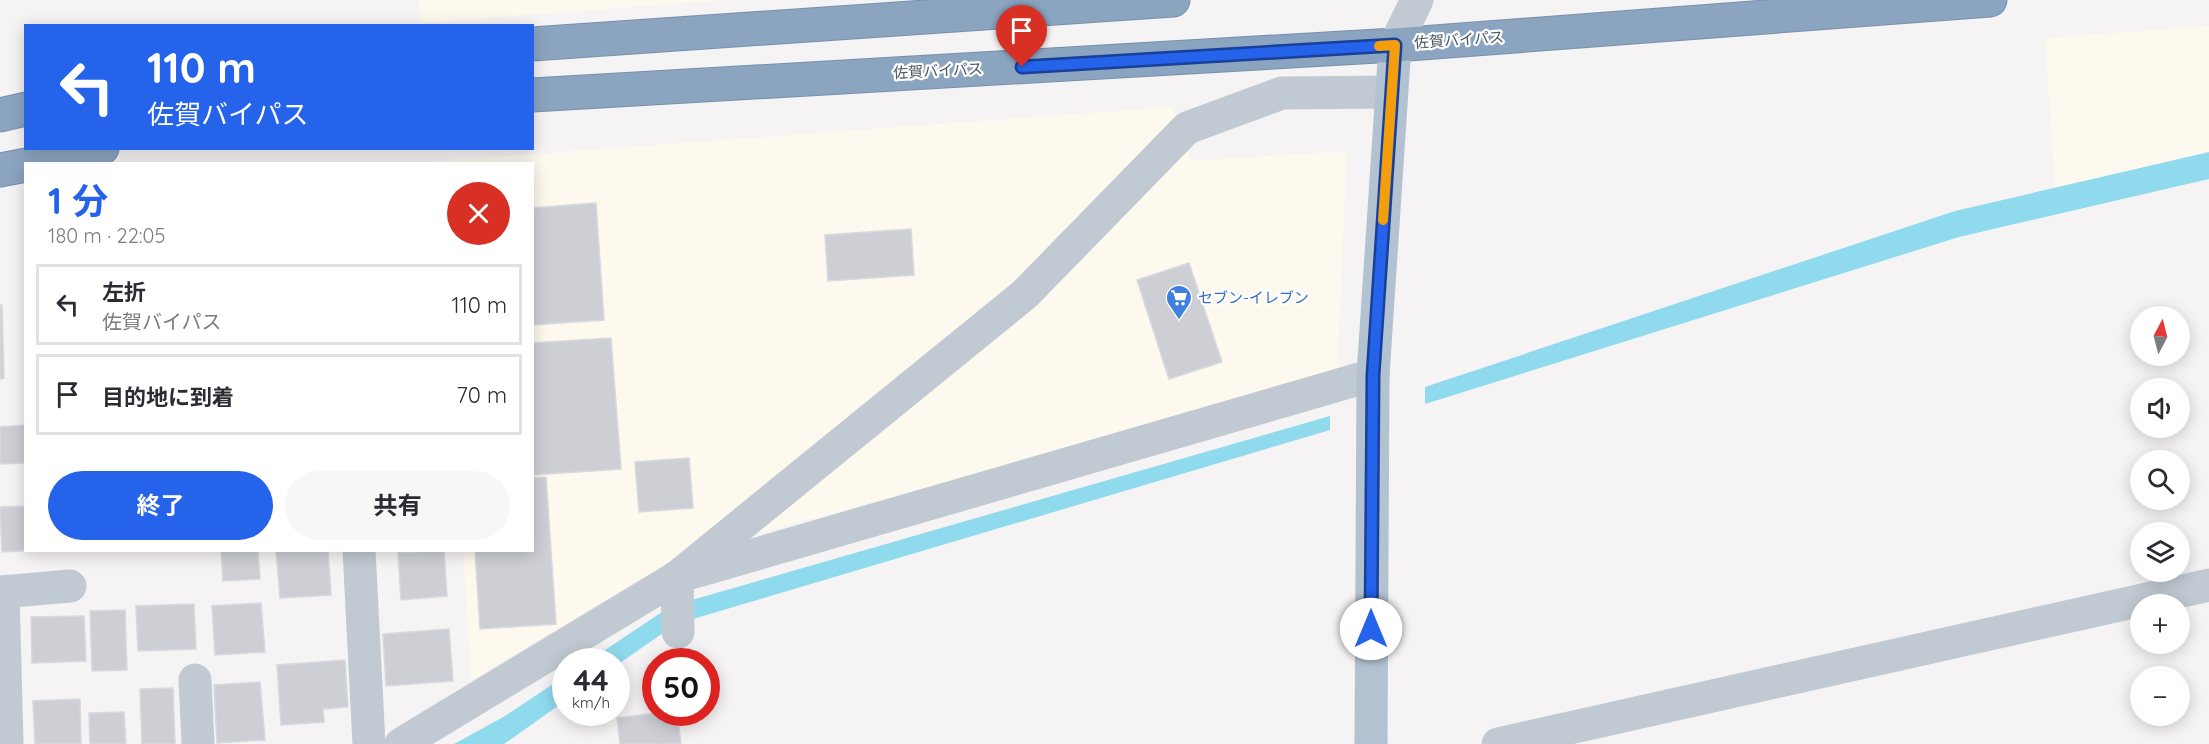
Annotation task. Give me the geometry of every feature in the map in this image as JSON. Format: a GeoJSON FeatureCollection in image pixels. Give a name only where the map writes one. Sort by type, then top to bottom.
{"type":"FeatureCollection","features":[{"type":"Feature","properties":{"kind":"highway"},"geometry":{"type":"LineString","coordinates":[[534,44],[1173,0]]}},
{"type":"Feature","properties":{"kind":"highway","name":"佐賀バイパス"},"geometry":{"type":"LineString","coordinates":[[534,94],[1395,45],[1990,0]]}},
{"type":"Feature","properties":{"kind":"highway"},"geometry":{"type":"LineString","coordinates":[[0,115],[24,109]]}},
{"type":"Feature","properties":{"kind":"highway"},"geometry":{"type":"LineString","coordinates":[[40,162],[93,150]]}},
{"type":"Feature","properties":{"kind":"highway"},"geometry":{"type":"LineString","coordinates":[[0,170],[24,165]]}},
{"type":"Feature","properties":{"kind":"main road"},"geometry":{"type":"LineString","coordinates":[[1371,744],[1373,375],[1395,45]]}},
{"type":"Feature","properties":{"kind":"street"},"geometry":{"type":"LineString","coordinates":[[1395,45],[1417,0]]}},
{"type":"Feature","properties":{"kind":"street"},"geometry":{"type":"LineString","coordinates":[[401,744],[677,577],[1025,294],[1187,128],[1282,93],[1391,93]]}},
{"type":"Feature","properties":{"kind":"street"},"geometry":{"type":"LineString","coordinates":[[677,577],[1373,375]]}},
{"type":"Feature","properties":{"kind":"street"},"geometry":{"type":"LineString","coordinates":[[360,552],[369,744]]}},
{"type":"Feature","properties":{"kind":"street"},"geometry":{"type":"LineString","coordinates":[[677,577],[678,632]]}},
{"type":"Feature","properties":{"kind":"street"},"geometry":{"type":"LineString","coordinates":[[1498,744],[2209,585]]}},
{"type":"Feature","properties":{"kind":"street"},"geometry":{"type":"LineString","coordinates":[[7,744],[2,592],[70,586]]}},
{"type":"Feature","properties":{"kind":"street"},"geometry":{"type":"LineString","coordinates":[[195,680],[198,744]]}},
{"type":"Feature","properties":{"kind":"shaded area"},"geometry":{"type":"Polygon","coordinates":[[[418,0],[724,0],[421,23],[418,0]]]}},
{"type":"Feature","properties":{"kind":"shaded area"},"geometry":{"type":"Polygon","coordinates":[[[2209,26],[2209,167],[2056,201],[2045,38],[2209,26]]]}},
{"type":"Feature","properties":{"kind":"shaded area"},"geometry":{"type":"Polygon","coordinates":[[[1172,107],[1192,161],[1347,151],[1337,377],[685,553],[471,680],[463,552],[534,552],[534,162],[423,162],[1172,107]]]}},
{"type":"Feature","properties":{"kind":"water"},"geometry":{"type":"Polygon","coordinates":[[[2209,152],[2209,179],[1959,237],[1425,404],[1425,387],[1955,211],[2209,152]]]}},
{"type":"Feature","properties":{"kind":"water"},"geometry":{"type":"Polygon","coordinates":[[[1330,416],[1330,430],[676,624],[630,656],[630,648],[608,648],[671,606],[1330,416]]]}},
{"type":"Feature","properties":{"kind":"water"},"geometry":{"type":"Polygon","coordinates":[[[552,685],[552,710],[504,744],[454,744],[505,716],[552,685]]]}},
{"type":"Feature","properties":{"kind":"building"},"geometry":{"type":"Polygon","coordinates":[[[596,203],[604,320],[534,325],[534,208],[596,203]]]}},
{"type":"Feature","properties":{"kind":"building"},"geometry":{"type":"Polygon","coordinates":[[[911,229],[914,275],[828,281],[825,235],[911,229]]]}},
{"type":"Feature","properties":{"kind":"building","name":"セブン-イレブン"},"geometry":{"type":"Polygon","coordinates":[[[1189,263],[1222,362],[1169,379],[1137,280],[1189,263]]]}},
{"type":"Feature","properties":{"kind":"building"},"geometry":{"type":"Polygon","coordinates":[[[0,305],[2,305],[4,378],[0,379],[0,305]]]}},
{"type":"Feature","properties":{"kind":"building"},"geometry":{"type":"Polygon","coordinates":[[[611,338],[621,469],[534,475],[534,343],[611,338]]]}},
{"type":"Feature","properties":{"kind":"building"},"geometry":{"type":"Polygon","coordinates":[[[24,425],[24,463],[0,464],[0,427],[24,425]]]}},
{"type":"Feature","properties":{"kind":"building"},"geometry":{"type":"Polygon","coordinates":[[[689,458],[693,508],[639,512],[635,462],[689,458]]]}},
{"type":"Feature","properties":{"kind":"building"},"geometry":{"type":"Polygon","coordinates":[[[546,477],[556,624],[480,629],[475,552],[534,552],[534,478],[546,477]]]}},
{"type":"Feature","properties":{"kind":"building"},"geometry":{"type":"Polygon","coordinates":[[[24,506],[24,551],[2,552],[0,507],[24,506]]]}},
{"type":"Feature","properties":{"kind":"building"},"geometry":{"type":"Polygon","coordinates":[[[221,552],[258,552],[260,579],[223,581],[221,552]]]}},
{"type":"Feature","properties":{"kind":"building"},"geometry":{"type":"Polygon","coordinates":[[[276,552],[328,552],[331,595],[280,598],[276,552]]]}},
{"type":"Feature","properties":{"kind":"building"},"geometry":{"type":"Polygon","coordinates":[[[444,552],[447,596],[401,600],[398,553],[444,552]]]}},
{"type":"Feature","properties":{"kind":"building"},"geometry":{"type":"Polygon","coordinates":[[[261,603],[265,652],[215,655],[212,606],[261,603]]]}},
{"type":"Feature","properties":{"kind":"building"},"geometry":{"type":"Polygon","coordinates":[[[194,604],[196,649],[138,651],[136,606],[194,604]]]}},
{"type":"Feature","properties":{"kind":"building"},"geometry":{"type":"Polygon","coordinates":[[[125,610],[127,670],[92,671],[90,611],[125,610]]]}},
{"type":"Feature","properties":{"kind":"building"},"geometry":{"type":"Polygon","coordinates":[[[84,616],[86,661],[32,663],[31,617],[84,616]]]}},
{"type":"Feature","properties":{"kind":"building"},"geometry":{"type":"Polygon","coordinates":[[[449,629],[453,681],[386,686],[383,634],[449,629]]]}},
{"type":"Feature","properties":{"kind":"building"},"geometry":{"type":"Polygon","coordinates":[[[345,660],[348,707],[323,709],[324,722],[281,725],[277,665],[345,660]]]}},
{"type":"Feature","properties":{"kind":"building"},"geometry":{"type":"Polygon","coordinates":[[[260,682],[265,740],[217,743],[214,685],[260,682]]]}},
{"type":"Feature","properties":{"kind":"building"},"geometry":{"type":"Polygon","coordinates":[[[173,688],[175,744],[142,744],[140,689],[173,688]]]}},
{"type":"Feature","properties":{"kind":"building"},"geometry":{"type":"Polygon","coordinates":[[[80,699],[81,744],[35,744],[33,701],[80,699]]]}},
{"type":"Feature","properties":{"kind":"building"},"geometry":{"type":"Polygon","coordinates":[[[124,712],[126,744],[90,744],[89,713],[124,712]]]}},
{"type":"Feature","properties":{"kind":"building"},"geometry":{"type":"Polygon","coordinates":[[[642,715],[642,726],[679,726],[681,744],[620,744],[618,726],[630,726],[630,716],[642,715]]]}},
{"type":"Feature","properties":{"kind":"slow traffic"},"geometry":{"type":"LineString","coordinates":[[1379,46],[1395,45],[1383,220]]}},
{"type":"Feature","properties":{"kind":"place","name":"セブン-イレブン"},"geometry":{"type":"Point","coordinates":[1179,321]}},
{"type":"Feature","properties":{"kind":"route"},"geometry":{"type":"LineString","coordinates":[[1022,67],[1395,45],[1373,375],[1371,629]]}}]}
